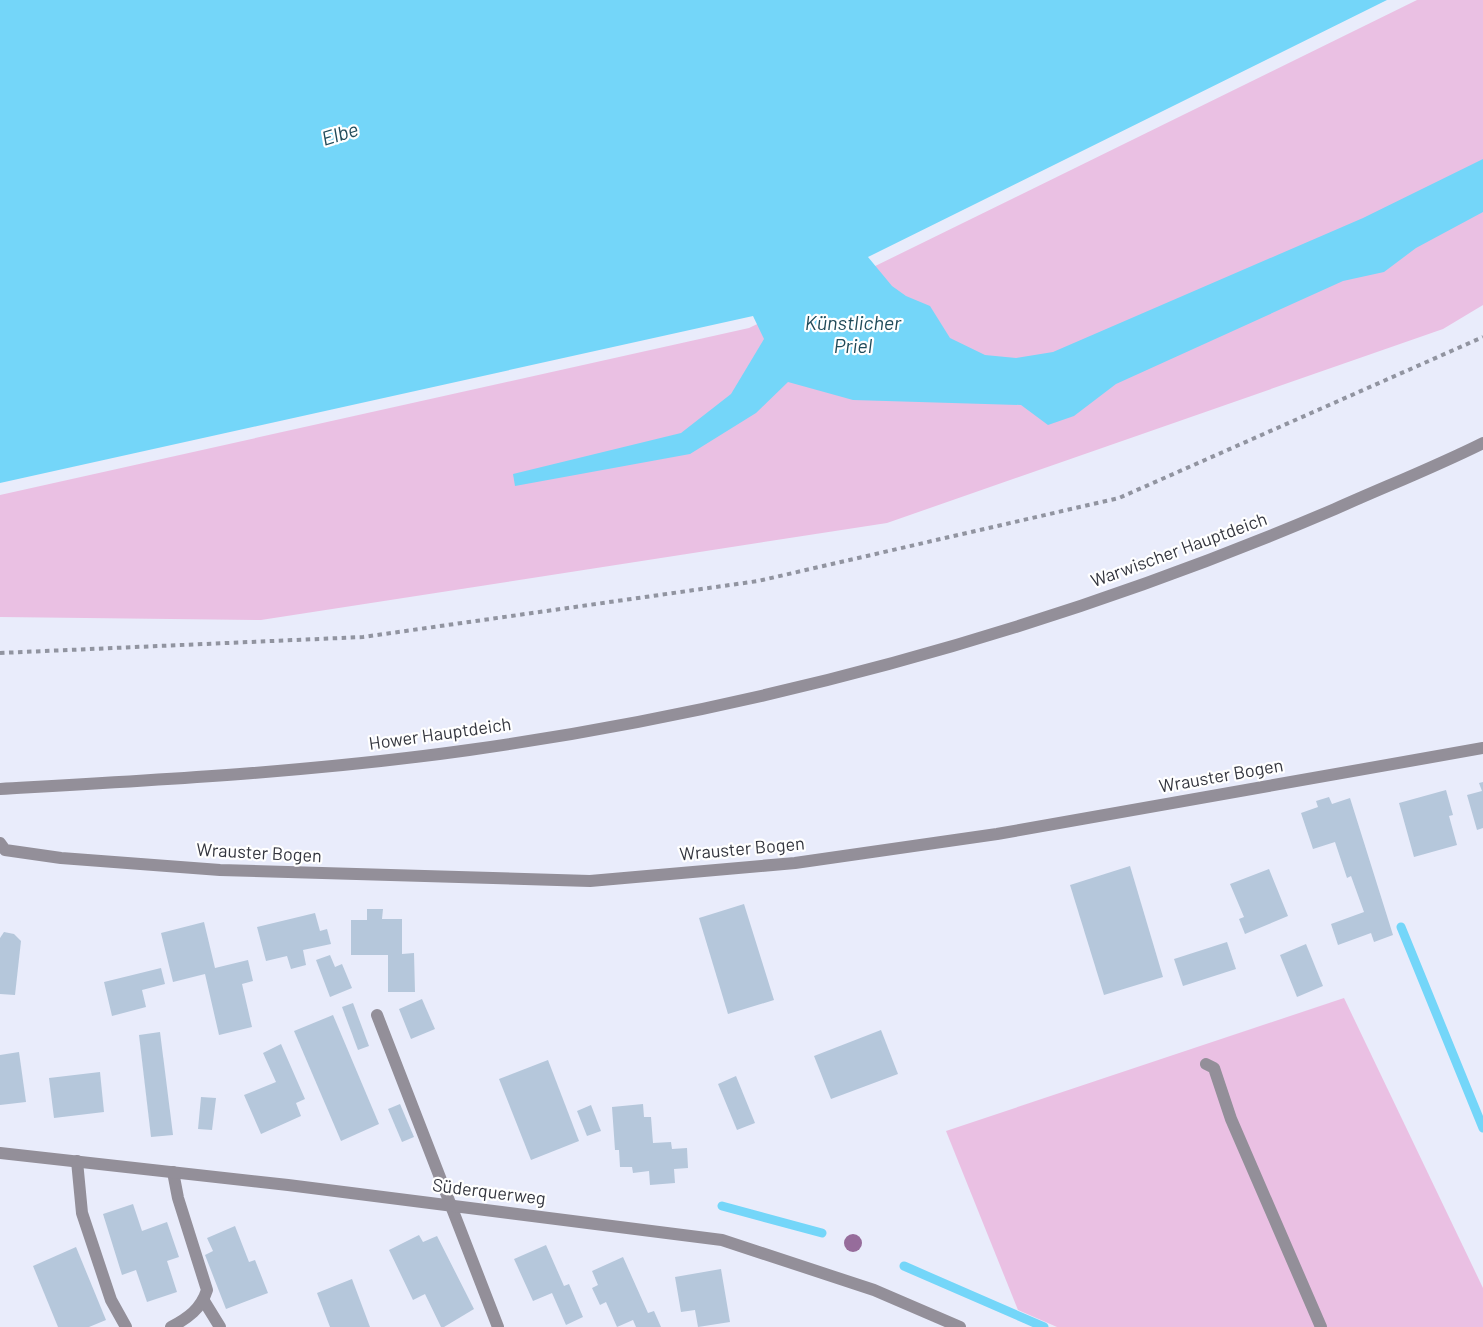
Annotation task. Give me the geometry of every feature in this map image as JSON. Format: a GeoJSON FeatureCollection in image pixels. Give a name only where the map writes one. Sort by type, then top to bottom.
{"type":"FeatureCollection","features":[{"type":"Feature","properties":{"kind":"street","name":"Warwischer Hauptdeich"},"geometry":{"type":"LineString","coordinates":[[878,667],[1058,614],[1235,551],[1483,443]]}},
{"type":"Feature","properties":{"kind":"street","name":"Hower Hauptdeich"},"geometry":{"type":"LineString","coordinates":[[0,789],[235,775],[469,750],[582,732],[702,708],[878,667]]}},
{"type":"Feature","properties":{"kind":"street","name":"Wrauster Bogen"},"geometry":{"type":"LineString","coordinates":[[0,843],[4,850],[61,858],[220,870],[590,881],[795,863],[997,834],[1483,748]]}},
{"type":"Feature","properties":{"kind":"street"},"geometry":{"type":"LineString","coordinates":[[377,1015],[498,1327]]}},
{"type":"Feature","properties":{"kind":"street"},"geometry":{"type":"LineString","coordinates":[[1206,1064],[1214,1068],[1231,1119],[1321,1327]]}},
{"type":"Feature","properties":{"kind":"street","name":"Süderquerweg"},"geometry":{"type":"LineString","coordinates":[[0,1153],[449,1205],[722,1240],[874,1290],[960,1327]]}},
{"type":"Feature","properties":{"kind":"street"},"geometry":{"type":"LineString","coordinates":[[77,1161],[82,1213],[111,1300],[126,1327]]}},
{"type":"Feature","properties":{"kind":"street"},"geometry":{"type":"LineString","coordinates":[[171,1327],[195,1312],[204,1301],[207,1290],[178,1198],[173,1172]]}},
{"type":"Feature","properties":{"kind":"street"},"geometry":{"type":"LineString","coordinates":[[204,1301],[220,1327]]}},
{"type":"Feature","properties":{"kind":"path"},"geometry":{"type":"LineString","coordinates":[[0,653],[363,637],[758,581],[1119,498],[1483,337]]}},
{"type":"Feature","properties":{"kind":"shaded area"},"geometry":{"type":"Polygon","coordinates":[[[1417,0],[1483,0],[1483,305],[1443,329],[887,523],[261,620],[0,617],[0,495],[749,328],[1417,0]]]}},
{"type":"Feature","properties":{"kind":"shaded area"},"geometry":{"type":"Polygon","coordinates":[[[1344,998],[1483,1288],[1483,1327],[1057,1327],[1018,1310],[946,1131],[1344,998]]]}},
{"type":"Feature","properties":{"kind":"water"},"geometry":{"type":"Polygon","coordinates":[[[0,0],[1387,0],[868,257],[892,286],[906,296],[930,306],[950,338],[985,355],[1016,358],[1053,352],[1363,218],[1483,159],[1483,212],[1416,248],[1384,272],[1343,281],[1116,384],[1074,416],[1048,425],[1021,405],[853,400],[788,382],[756,413],[690,454],[515,486],[513,474],[681,433],[731,394],[764,339],[753,316],[0,483],[0,0]]]}},
{"type":"Feature","properties":{"kind":"building"},"geometry":{"type":"Polygon","coordinates":[[[1483,782],[1483,828],[1477,830],[1467,795],[1482,791],[1479,783],[1483,782]]]}},
{"type":"Feature","properties":{"kind":"building"},"geometry":{"type":"Polygon","coordinates":[[[1446,790],[1453,815],[1449,816],[1457,845],[1414,857],[1399,803],[1446,790]]]}},
{"type":"Feature","properties":{"kind":"building"},"geometry":{"type":"Polygon","coordinates":[[[1329,797],[1332,804],[1350,798],[1393,935],[1374,942],[1371,933],[1338,945],[1331,924],[1364,912],[1351,876],[1347,878],[1335,842],[1313,849],[1301,813],[1318,807],[1316,801],[1329,797]]]}},
{"type":"Feature","properties":{"kind":"building"},"geometry":{"type":"Polygon","coordinates":[[[1130,866],[1163,977],[1104,995],[1070,885],[1130,866]]]}},
{"type":"Feature","properties":{"kind":"building"},"geometry":{"type":"Polygon","coordinates":[[[1269,869],[1288,916],[1245,934],[1239,919],[1244,917],[1230,884],[1269,869]]]}},
{"type":"Feature","properties":{"kind":"building"},"geometry":{"type":"Polygon","coordinates":[[[744,904],[774,1000],[728,1014],[699,918],[744,904]]]}},
{"type":"Feature","properties":{"kind":"building"},"geometry":{"type":"Polygon","coordinates":[[[367,909],[383,909],[382,919],[402,919],[402,954],[414,953],[415,992],[388,992],[388,955],[351,955],[351,920],[367,920],[367,909]]]}},
{"type":"Feature","properties":{"kind":"building"},"geometry":{"type":"Polygon","coordinates":[[[315,913],[320,931],[327,929],[331,944],[303,950],[306,965],[291,969],[287,956],[266,961],[257,927],[315,913]]]}},
{"type":"Feature","properties":{"kind":"building"},"geometry":{"type":"Polygon","coordinates":[[[204,922],[215,968],[248,960],[253,981],[242,984],[252,1027],[219,1035],[205,974],[173,982],[161,933],[204,922]]]}},
{"type":"Feature","properties":{"kind":"building"},"geometry":{"type":"Polygon","coordinates":[[[4,932],[14,934],[21,941],[15,995],[0,994],[0,938],[4,932]]]}},
{"type":"Feature","properties":{"kind":"building"},"geometry":{"type":"Polygon","coordinates":[[[1227,942],[1236,969],[1183,986],[1174,959],[1227,942]]]}},
{"type":"Feature","properties":{"kind":"building"},"geometry":{"type":"Polygon","coordinates":[[[1306,944],[1323,986],[1297,997],[1280,955],[1306,944]]]}},
{"type":"Feature","properties":{"kind":"building"},"geometry":{"type":"Polygon","coordinates":[[[330,955],[335,967],[342,964],[352,988],[330,997],[316,960],[330,955]]]}},
{"type":"Feature","properties":{"kind":"building"},"geometry":{"type":"Polygon","coordinates":[[[161,968],[165,984],[142,990],[146,1007],[112,1016],[104,982],[161,968]]]}},
{"type":"Feature","properties":{"kind":"building"},"geometry":{"type":"Polygon","coordinates":[[[422,999],[435,1029],[411,1039],[399,1009],[422,999]]]}},
{"type":"Feature","properties":{"kind":"building"},"geometry":{"type":"Polygon","coordinates":[[[353,1003],[369,1046],[358,1050],[342,1007],[353,1003]]]}},
{"type":"Feature","properties":{"kind":"building"},"geometry":{"type":"Polygon","coordinates":[[[333,1015],[379,1124],[341,1141],[294,1031],[333,1015]]]}},
{"type":"Feature","properties":{"kind":"building"},"geometry":{"type":"Polygon","coordinates":[[[881,1030],[898,1074],[831,1099],[814,1056],[881,1030]]]}},
{"type":"Feature","properties":{"kind":"building"},"geometry":{"type":"Polygon","coordinates":[[[160,1032],[173,1135],[151,1137],[139,1035],[160,1032]]]}},
{"type":"Feature","properties":{"kind":"building"},"geometry":{"type":"Polygon","coordinates":[[[281,1044],[305,1099],[296,1103],[301,1116],[261,1134],[244,1095],[276,1082],[263,1053],[281,1044]]]}},
{"type":"Feature","properties":{"kind":"building"},"geometry":{"type":"Polygon","coordinates":[[[19,1052],[26,1102],[0,1105],[0,1055],[19,1052]]]}},
{"type":"Feature","properties":{"kind":"building"},"geometry":{"type":"Polygon","coordinates":[[[548,1060],[579,1141],[531,1160],[499,1079],[548,1060]]]}},
{"type":"Feature","properties":{"kind":"building"},"geometry":{"type":"Polygon","coordinates":[[[100,1072],[104,1112],[54,1118],[49,1078],[100,1072]]]}},
{"type":"Feature","properties":{"kind":"building"},"geometry":{"type":"Polygon","coordinates":[[[736,1076],[755,1123],[737,1130],[718,1084],[736,1076]]]}},
{"type":"Feature","properties":{"kind":"building"},"geometry":{"type":"Polygon","coordinates":[[[201,1097],[216,1098],[212,1130],[198,1129],[201,1097]]]}},
{"type":"Feature","properties":{"kind":"building"},"geometry":{"type":"Polygon","coordinates":[[[400,1104],[414,1137],[402,1142],[388,1109],[400,1104]]]}},
{"type":"Feature","properties":{"kind":"building"},"geometry":{"type":"Polygon","coordinates":[[[643,1104],[644,1117],[651,1117],[653,1143],[671,1142],[672,1149],[687,1148],[688,1168],[674,1169],[675,1183],[650,1185],[649,1171],[633,1173],[632,1167],[620,1167],[619,1150],[615,1150],[612,1107],[643,1104]]]}},
{"type":"Feature","properties":{"kind":"building"},"geometry":{"type":"Polygon","coordinates":[[[591,1105],[601,1131],[587,1136],[577,1111],[591,1105]]]}},
{"type":"Feature","properties":{"kind":"building"},"geometry":{"type":"Polygon","coordinates":[[[133,1204],[142,1231],[167,1222],[179,1257],[167,1261],[177,1292],[147,1302],[136,1270],[122,1275],[103,1214],[133,1204]]]}},
{"type":"Feature","properties":{"kind":"building"},"geometry":{"type":"Polygon","coordinates":[[[235,1226],[249,1262],[255,1260],[268,1293],[226,1309],[205,1255],[213,1251],[207,1238],[235,1226]]]}},
{"type":"Feature","properties":{"kind":"building"},"geometry":{"type":"Polygon","coordinates":[[[419,1235],[423,1242],[437,1236],[474,1309],[444,1327],[441,1327],[425,1294],[413,1300],[389,1250],[419,1235]]]}},
{"type":"Feature","properties":{"kind":"building"},"geometry":{"type":"Polygon","coordinates":[[[546,1245],[564,1286],[569,1284],[583,1317],[566,1325],[552,1293],[533,1301],[514,1259],[546,1245]]]}},
{"type":"Feature","properties":{"kind":"building"},"geometry":{"type":"Polygon","coordinates":[[[76,1247],[106,1320],[89,1327],[58,1327],[33,1266],[76,1247]]]}},
{"type":"Feature","properties":{"kind":"building"},"geometry":{"type":"Polygon","coordinates":[[[623,1257],[648,1313],[654,1311],[661,1327],[636,1327],[633,1320],[617,1327],[606,1302],[600,1305],[592,1288],[598,1285],[592,1271],[623,1257]]]}},
{"type":"Feature","properties":{"kind":"building"},"geometry":{"type":"Polygon","coordinates":[[[721,1269],[730,1322],[698,1327],[695,1310],[681,1312],[675,1277],[721,1269]]]}},
{"type":"Feature","properties":{"kind":"building"},"geometry":{"type":"Polygon","coordinates":[[[352,1279],[370,1327],[330,1327],[317,1293],[352,1279]]]}},
{"type":"Feature","properties":{"kind":"waterway"},"geometry":{"type":"LineString","coordinates":[[1401,927],[1483,1128]]}},
{"type":"Feature","properties":{"kind":"waterway"},"geometry":{"type":"LineString","coordinates":[[722,1206],[822,1233]]}},
{"type":"Feature","properties":{"kind":"waterway"},"geometry":{"type":"LineString","coordinates":[[904,1266],[1044,1327]]}},
{"type":"Feature","properties":{"kind":"water label","name":"Elbe"},"geometry":{"type":"Point","coordinates":[340,134]}},
{"type":"Feature","properties":{"kind":"water label","name":"Künstlicher Priel"},"geometry":{"type":"Point","coordinates":[853,334]}}]}
